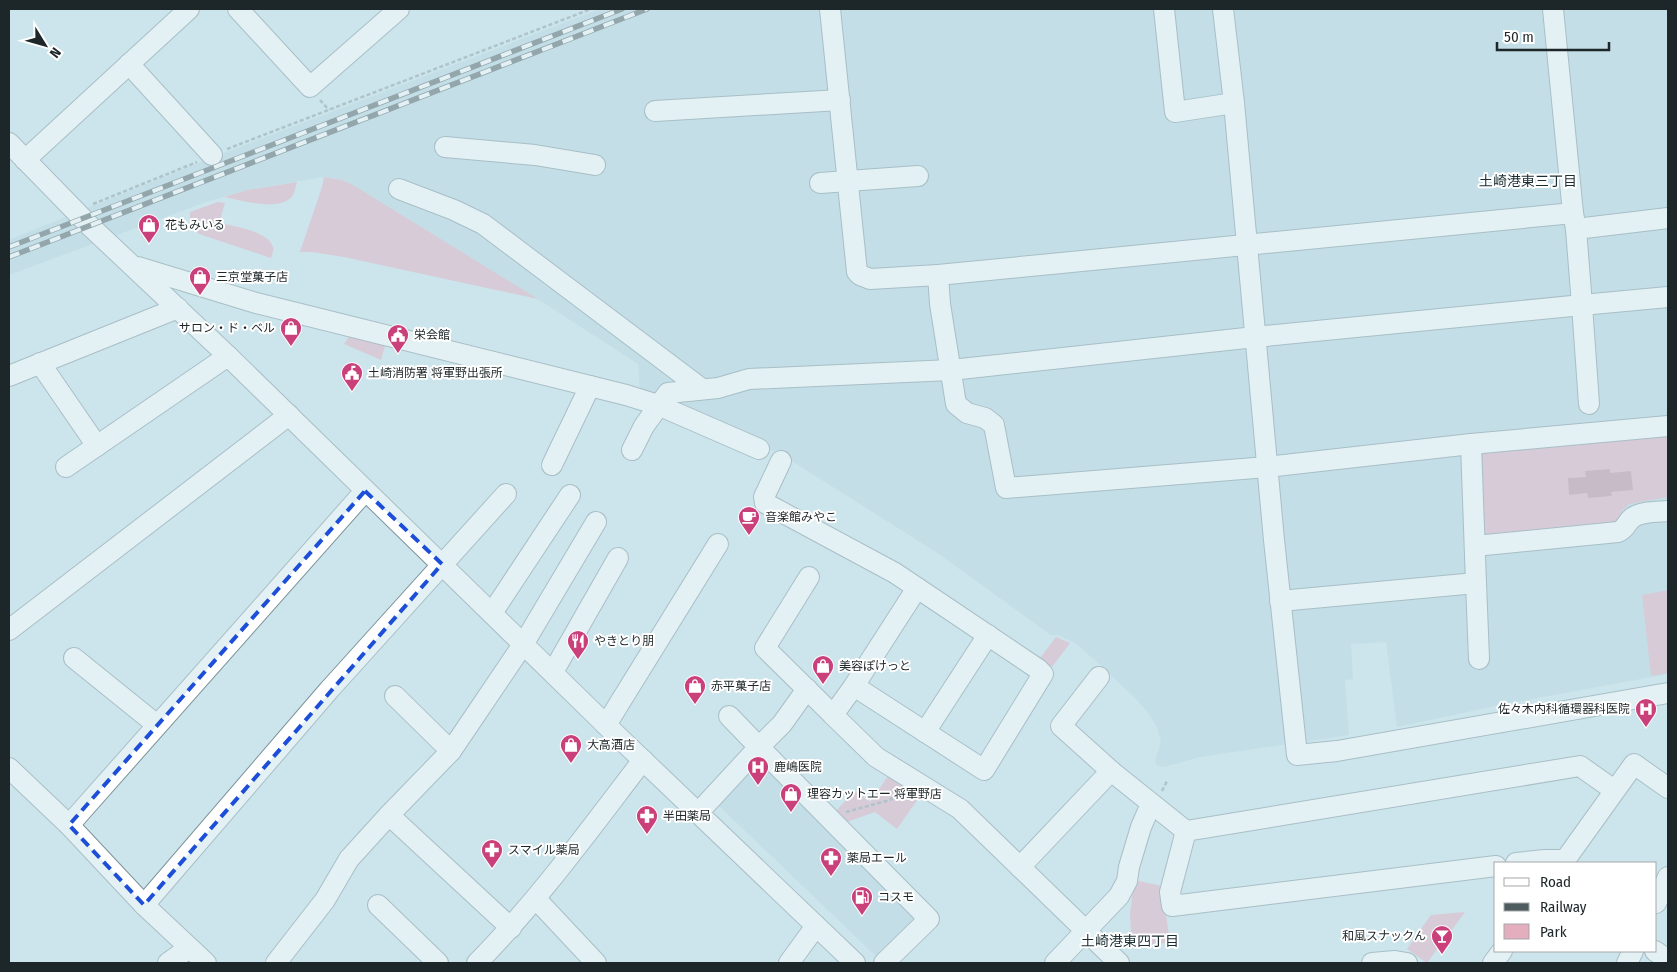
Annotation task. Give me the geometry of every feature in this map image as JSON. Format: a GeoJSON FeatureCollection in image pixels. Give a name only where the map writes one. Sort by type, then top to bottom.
{"type":"FeatureCollection","features":[{"type":"Feature","properties":{"kind":"street"},"geometry":{"type":"LineString","coordinates":[[25,160],[189,9]]}},
{"type":"Feature","properties":{"kind":"street"},"geometry":{"type":"LineString","coordinates":[[238,9],[310,87],[399,9]]}},
{"type":"Feature","properties":{"kind":"street"},"geometry":{"type":"LineString","coordinates":[[830,9],[857,272],[870,279],[938,275],[1247,246],[1575,221],[1668,218]]}},
{"type":"Feature","properties":{"kind":"street"},"geometry":{"type":"LineString","coordinates":[[1164,9],[1175,112],[1234,103]]}},
{"type":"Feature","properties":{"kind":"street"},"geometry":{"type":"LineString","coordinates":[[1223,9],[1234,103],[1280,601],[1297,755],[1337,751],[1668,694]]}},
{"type":"Feature","properties":{"kind":"street"},"geometry":{"type":"LineString","coordinates":[[1553,9],[1575,221],[1589,404]]}},
{"type":"Feature","properties":{"kind":"street"},"geometry":{"type":"LineString","coordinates":[[129,64],[212,155]]}},
{"type":"Feature","properties":{"kind":"street"},"geometry":{"type":"LineString","coordinates":[[655,111],[840,100]]}},
{"type":"Feature","properties":{"kind":"street"},"geometry":{"type":"LineString","coordinates":[[9,143],[75,211],[228,356],[606,725],[855,963]]}},
{"type":"Feature","properties":{"kind":"street"},"geometry":{"type":"LineString","coordinates":[[445,147],[536,155],[595,165]]}},
{"type":"Feature","properties":{"kind":"street"},"geometry":{"type":"LineString","coordinates":[[820,183],[918,176]]}},
{"type":"Feature","properties":{"kind":"street"},"geometry":{"type":"LineString","coordinates":[[399,189],[454,210],[483,224],[702,389]]}},
{"type":"Feature","properties":{"kind":"street"},"geometry":{"type":"LineString","coordinates":[[134,266],[256,303],[626,395],[658,405],[759,449]]}},
{"type":"Feature","properties":{"kind":"street"},"geometry":{"type":"LineString","coordinates":[[938,275],[940,304],[956,404],[967,413],[985,418],[994,425],[1006,488],[1267,467],[1471,444],[1668,426]]}},
{"type":"Feature","properties":{"kind":"street"},"geometry":{"type":"LineString","coordinates":[[632,450],[644,426],[668,393],[718,388],[750,379],[951,370],[1255,337],[1668,298]]}},
{"type":"Feature","properties":{"kind":"street"},"geometry":{"type":"LineString","coordinates":[[9,376],[178,308]]}},
{"type":"Feature","properties":{"kind":"street"},"geometry":{"type":"LineString","coordinates":[[66,467],[228,356]]}},
{"type":"Feature","properties":{"kind":"street"},"geometry":{"type":"LineString","coordinates":[[40,364],[97,446]]}},
{"type":"Feature","properties":{"kind":"street"},"geometry":{"type":"LineString","coordinates":[[552,466],[590,386]]}},
{"type":"Feature","properties":{"kind":"street"},"geometry":{"type":"LineString","coordinates":[[9,630],[289,415]]}},
{"type":"Feature","properties":{"kind":"street"},"geometry":{"type":"LineString","coordinates":[[1471,444],[1479,660]]}},
{"type":"Feature","properties":{"kind":"street"},"geometry":{"type":"LineString","coordinates":[[781,461],[764,497],[765,503],[895,573],[1043,674],[984,770],[854,686]]}},
{"type":"Feature","properties":{"kind":"street"},"geometry":{"type":"LineString","coordinates":[[69,825],[365,491]]}},
{"type":"Feature","properties":{"kind":"street"},"geometry":{"type":"LineString","coordinates":[[144,905],[329,690],[506,494]]}},
{"type":"Feature","properties":{"kind":"street"},"geometry":{"type":"LineString","coordinates":[[492,613],[570,495]]}},
{"type":"Feature","properties":{"kind":"street"},"geometry":{"type":"LineString","coordinates":[[1475,546],[1618,532],[1624,529],[1631,519],[1638,515],[1668,511]]}},
{"type":"Feature","properties":{"kind":"street"},"geometry":{"type":"LineString","coordinates":[[276,963],[325,900],[349,859],[451,751],[524,643],[596,522]]}},
{"type":"Feature","properties":{"kind":"street"},"geometry":{"type":"LineString","coordinates":[[606,725],[718,544]]}},
{"type":"Feature","properties":{"kind":"street"},"geometry":{"type":"LineString","coordinates":[[553,672],[618,558]]}},
{"type":"Feature","properties":{"kind":"street"},"geometry":{"type":"LineString","coordinates":[[809,577],[766,648],[876,756],[960,808],[1085,932],[1119,963]]}},
{"type":"Feature","properties":{"kind":"street"},"geometry":{"type":"LineString","coordinates":[[1280,601],[1476,583]]}},
{"type":"Feature","properties":{"kind":"street"},"geometry":{"type":"LineString","coordinates":[[833,715],[854,686],[917,588]]}},
{"type":"Feature","properties":{"kind":"street"},"geometry":{"type":"LineString","coordinates":[[925,732],[988,635]]}},
{"type":"Feature","properties":{"kind":"street"},"geometry":{"type":"LineString","coordinates":[[74,658],[157,725]]}},
{"type":"Feature","properties":{"kind":"street"},"geometry":{"type":"LineString","coordinates":[[1098,677],[1061,726],[1110,771],[1186,832],[1580,766],[1614,790]]}},
{"type":"Feature","properties":{"kind":"street"},"geometry":{"type":"LineString","coordinates":[[698,813],[782,724],[807,689]]}},
{"type":"Feature","properties":{"kind":"street"},"geometry":{"type":"LineString","coordinates":[[395,696],[451,751]]}},
{"type":"Feature","properties":{"kind":"street"},"geometry":{"type":"LineString","coordinates":[[729,716],[929,919],[884,963]]}},
{"type":"Feature","properties":{"kind":"street"},"geometry":{"type":"LineString","coordinates":[[477,963],[536,899],[643,760]]}},
{"type":"Feature","properties":{"kind":"street"},"geometry":{"type":"LineString","coordinates":[[1526,862],[1564,861],[1634,764],[1668,788]]}},
{"type":"Feature","properties":{"kind":"street"},"geometry":{"type":"LineString","coordinates":[[9,768],[69,825],[144,905],[206,963]]}},
{"type":"Feature","properties":{"kind":"street"},"geometry":{"type":"LineString","coordinates":[[1020,867],[1110,771]]}},
{"type":"Feature","properties":{"kind":"street"},"geometry":{"type":"LineString","coordinates":[[1055,963],[1119,896],[1127,882],[1129,867],[1141,827],[1151,804]]}},
{"type":"Feature","properties":{"kind":"street"},"geometry":{"type":"LineString","coordinates":[[389,815],[511,928]]}},
{"type":"Feature","properties":{"kind":"street"},"geometry":{"type":"LineString","coordinates":[[1186,832],[1170,892],[1172,906],[1494,866]]}},
{"type":"Feature","properties":{"kind":"street"},"geometry":{"type":"LineString","coordinates":[[1657,901],[1668,878]]}},
{"type":"Feature","properties":{"kind":"street"},"geometry":{"type":"LineString","coordinates":[[536,899],[596,963]]}},
{"type":"Feature","properties":{"kind":"street"},"geometry":{"type":"LineString","coordinates":[[378,905],[438,963]]}},
{"type":"Feature","properties":{"kind":"street"},"geometry":{"type":"LineString","coordinates":[[789,963],[816,926]]}},
{"type":"Feature","properties":{"kind":"street"},"geometry":{"type":"LineString","coordinates":[[168,963],[189,948]]}},
{"type":"Feature","properties":{"kind":"street"},"geometry":{"type":"LineString","coordinates":[[1493,963],[1501,952]]}},
{"type":"Feature","properties":{"kind":"street"},"geometry":{"type":"LineString","coordinates":[[1656,952],[1668,960]]}},
{"type":"Feature","properties":{"kind":"street"},"geometry":{"type":"LineString","coordinates":[[1372,963],[1398,962]]}},
{"type":"Feature","properties":{"kind":"path"},"geometry":{"type":"LineString","coordinates":[[75,211],[212,155],[590,9]]}},
{"type":"Feature","properties":{"kind":"path"},"geometry":{"type":"LineString","coordinates":[[832,821],[842,813],[890,800],[912,778]]}},
{"type":"Feature","properties":{"kind":"highlighted area"},"geometry":{"type":"Polygon","coordinates":[[[365,491],[442,564],[144,905],[69,825],[365,491]]]}},
{"type":"Feature","properties":{"kind":"shaded area"},"geometry":{"type":"Polygon","coordinates":[[[600,9],[1668,9],[1668,674],[1500,705],[1397,727],[1386,642],[1351,644],[1353,679],[1345,680],[1349,735],[1200,757],[1164,767],[1157,765],[1155,762],[1161,741],[1157,727],[1149,714],[1105,669],[1075,643],[1058,635],[1051,635],[939,554],[787,458],[640,390],[638,364],[547,305],[342,180],[324,177],[247,190],[206,202],[9,275],[9,240],[198,163],[600,9]]]}},
{"type":"Feature","properties":{"kind":"shaded area"},"geometry":{"type":"Polygon","coordinates":[[[1610,469],[1610,473],[1631,471],[1633,490],[1611,492],[1612,496],[1588,498],[1587,493],[1569,495],[1568,478],[1586,477],[1585,471],[1610,469]]]}},
{"type":"Feature","properties":{"kind":"shaded area"},"geometry":{"type":"Polygon","coordinates":[[[756,759],[920,917],[879,959],[715,802],[756,759]]]}},
{"type":"Feature","properties":{"kind":"green space"},"geometry":{"type":"Polygon","coordinates":[[[324,177],[342,180],[353,185],[538,299],[344,257],[300,252],[324,177]]]}},
{"type":"Feature","properties":{"kind":"green space"},"geometry":{"type":"Polygon","coordinates":[[[297,182],[294,193],[289,199],[281,203],[251,203],[224,197],[247,190],[297,182]]]}},
{"type":"Feature","properties":{"kind":"green space"},"geometry":{"type":"Polygon","coordinates":[[[218,202],[225,203],[219,223],[249,230],[270,241],[273,247],[271,258],[199,234],[190,224],[190,212],[218,202]]]}},
{"type":"Feature","properties":{"kind":"green space"},"geometry":{"type":"Polygon","coordinates":[[[354,330],[387,339],[381,360],[344,344],[354,330]]]}},
{"type":"Feature","properties":{"kind":"green space"},"geometry":{"type":"Polygon","coordinates":[[[1668,433],[1668,497],[1629,504],[1622,511],[1620,526],[1485,541],[1477,454],[1482,448],[1668,433]],[[1610,470],[1586,477],[1568,478],[1587,493],[1588,498],[1611,496],[1611,492],[1633,490],[1610,473],[1610,470]]]}},
{"type":"Feature","properties":{"kind":"green space"},"geometry":{"type":"Polygon","coordinates":[[[1668,590],[1668,673],[1651,676],[1642,595],[1668,590]]]}},
{"type":"Feature","properties":{"kind":"green space"},"geometry":{"type":"Polygon","coordinates":[[[1056,637],[1070,643],[1052,667],[1040,658],[1056,637]]]}},
{"type":"Feature","properties":{"kind":"green space"},"geometry":{"type":"Polygon","coordinates":[[[891,772],[922,793],[897,829],[875,812],[844,823],[834,813],[855,791],[870,802],[891,772]]]}},
{"type":"Feature","properties":{"kind":"green space"},"geometry":{"type":"Polygon","coordinates":[[[1134,880],[1162,886],[1170,942],[1132,948],[1130,915],[1134,880]]]}},
{"type":"Feature","properties":{"kind":"green space"},"geometry":{"type":"Polygon","coordinates":[[[1465,912],[1427,963],[1407,949],[1431,915],[1465,912]]]}},
{"type":"Feature","properties":{"kind":"railway"},"geometry":{"type":"LineString","coordinates":[[9,247],[622,9]]}},
{"type":"Feature","properties":{"kind":"railway"},"geometry":{"type":"LineString","coordinates":[[9,257],[647,9]]}},
{"type":"Feature","properties":{"kind":"place","name":"花もみいる"},"geometry":{"type":"Point","coordinates":[149,244]}},
{"type":"Feature","properties":{"kind":"place","name":"三京堂菓子店"},"geometry":{"type":"Point","coordinates":[200,296]}},
{"type":"Feature","properties":{"kind":"place","name":"サロン・ド・ベル"},"geometry":{"type":"Point","coordinates":[291,347]}},
{"type":"Feature","properties":{"kind":"place","name":"栄会館"},"geometry":{"type":"Point","coordinates":[398,354]}},
{"type":"Feature","properties":{"kind":"place","name":"土崎消防署 将軍野出張所"},"geometry":{"type":"Point","coordinates":[352,392]}},
{"type":"Feature","properties":{"kind":"place","name":"音楽館みやこ"},"geometry":{"type":"Point","coordinates":[749,536]}},
{"type":"Feature","properties":{"kind":"place","name":"やきとり朋"},"geometry":{"type":"Point","coordinates":[578,660]}},
{"type":"Feature","properties":{"kind":"place","name":"美容ぽけっと"},"geometry":{"type":"Point","coordinates":[823,685]}},
{"type":"Feature","properties":{"kind":"place","name":"赤平菓子店"},"geometry":{"type":"Point","coordinates":[695,705]}},
{"type":"Feature","properties":{"kind":"place","name":"佐々木内科循環器科医院"},"geometry":{"type":"Point","coordinates":[1646,728]}},
{"type":"Feature","properties":{"kind":"place","name":"大高酒店"},"geometry":{"type":"Point","coordinates":[571,764]}},
{"type":"Feature","properties":{"kind":"place","name":"鹿嶋医院"},"geometry":{"type":"Point","coordinates":[758,786]}},
{"type":"Feature","properties":{"kind":"place","name":"理容カットエー 将軍野店"},"geometry":{"type":"Point","coordinates":[791,813]}},
{"type":"Feature","properties":{"kind":"place","name":"半田薬局"},"geometry":{"type":"Point","coordinates":[647,835]}},
{"type":"Feature","properties":{"kind":"place","name":"スマイル薬局"},"geometry":{"type":"Point","coordinates":[492,869]}},
{"type":"Feature","properties":{"kind":"place","name":"薬局エール"},"geometry":{"type":"Point","coordinates":[831,877]}},
{"type":"Feature","properties":{"kind":"place","name":"コスモ"},"geometry":{"type":"Point","coordinates":[862,916]}},
{"type":"Feature","properties":{"kind":"place","name":"和風スナックん"},"geometry":{"type":"Point","coordinates":[1442,955]}},
{"type":"Feature","properties":{"kind":"district","name":"土崎港東三丁目"},"geometry":{"type":"Point","coordinates":[1528,181]}},
{"type":"Feature","properties":{"kind":"district","name":"土崎港東四丁目"},"geometry":{"type":"Point","coordinates":[1130,941]}}]}
